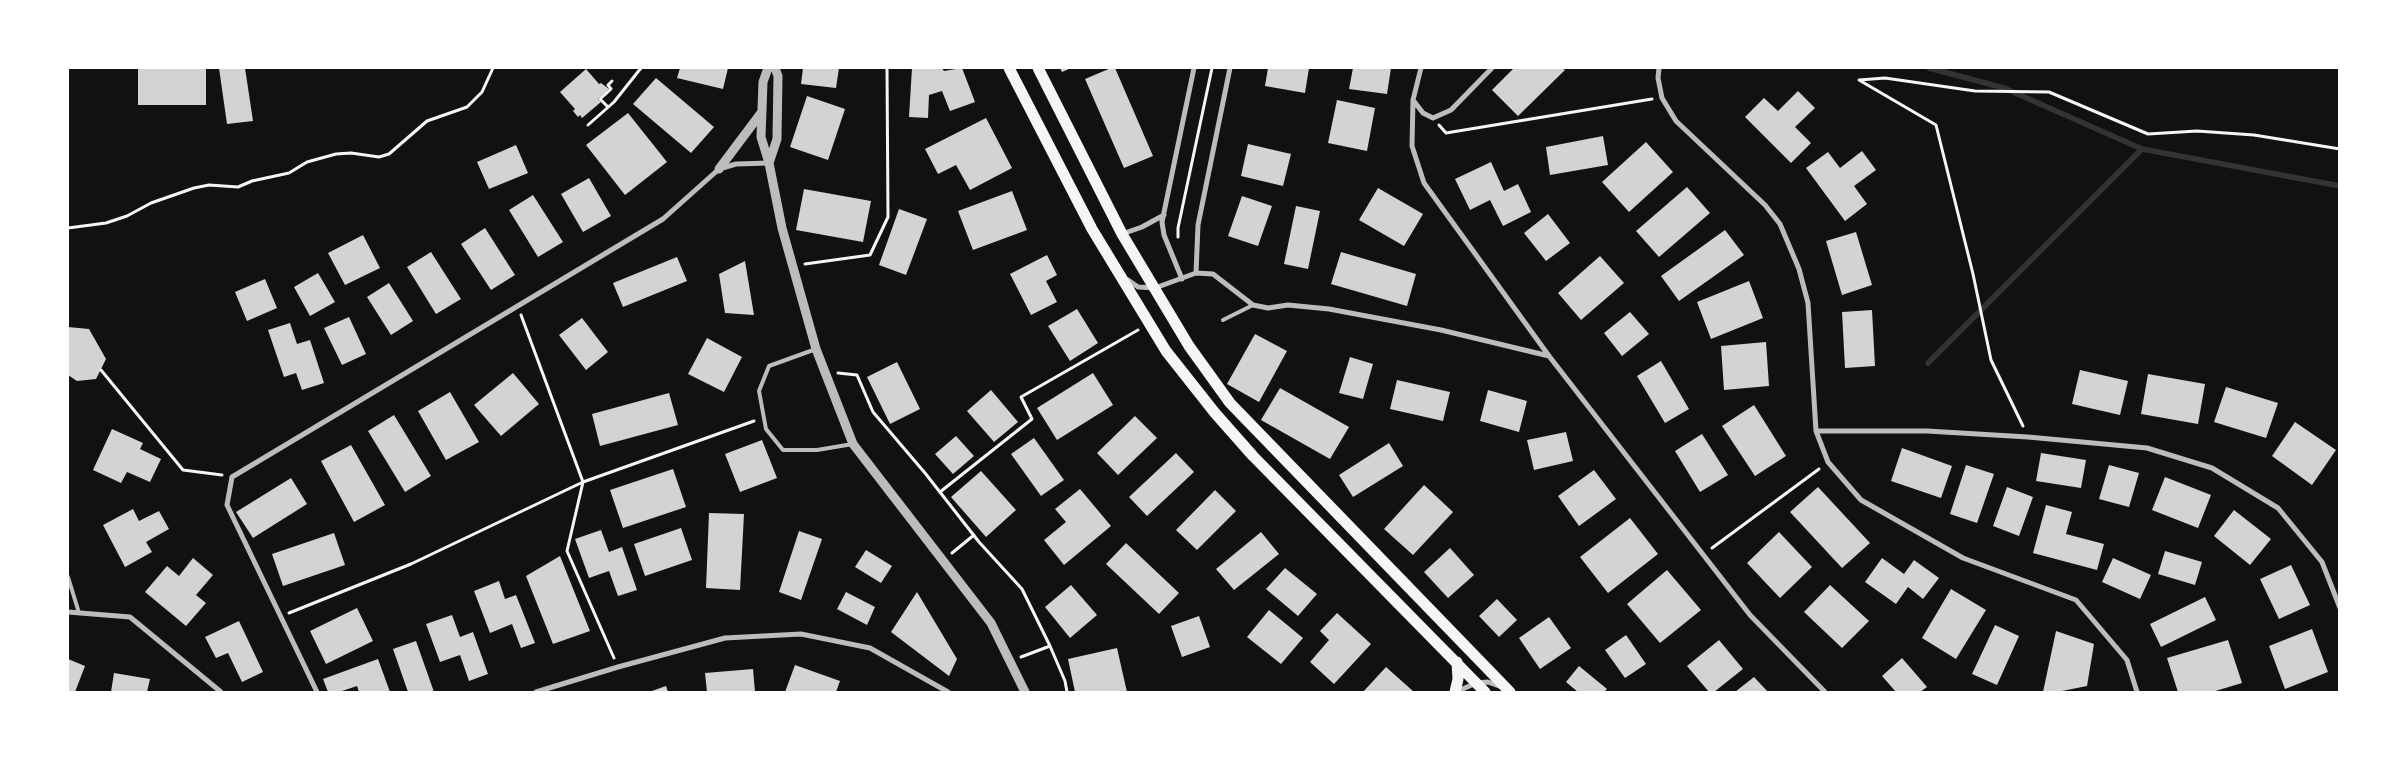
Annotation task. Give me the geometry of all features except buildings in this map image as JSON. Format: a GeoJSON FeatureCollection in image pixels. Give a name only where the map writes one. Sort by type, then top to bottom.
{"type":"FeatureCollection","features":[{"type":"Feature","properties":{"kind":"main road"},"geometry":{"type":"LineString","coordinates":[[1010,68],[1092,228],[1120,273],[1148,324],[1166,351],[1215,413],[1253,456],[1485,692]]}},
{"type":"Feature","properties":{"kind":"main road"},"geometry":{"type":"LineString","coordinates":[[1038,68],[1122,234],[1189,346],[1230,403],[1510,692]]}},
{"type":"Feature","properties":{"kind":"main road"},"geometry":{"type":"LineString","coordinates":[[1455,692],[1458,679],[1457,662]]}},
{"type":"Feature","properties":{"kind":"street"},"geometry":{"type":"LineString","coordinates":[[768,68],[763,82],[761,136],[769,163],[782,228],[816,349],[853,444],[990,622],[1025,692]]}},
{"type":"Feature","properties":{"kind":"street"},"geometry":{"type":"LineString","coordinates":[[769,163],[777,139],[778,76],[775,68]]}},
{"type":"Feature","properties":{"kind":"street"},"geometry":{"type":"LineString","coordinates":[[1182,279],[1164,235],[1162,222],[1194,68]]}},
{"type":"Feature","properties":{"kind":"street"},"geometry":{"type":"LineString","coordinates":[[1196,273],[1198,226],[1230,68]]}},
{"type":"Feature","properties":{"kind":"street"},"geometry":{"type":"LineString","coordinates":[[1421,68],[1413,100],[1412,146],[1424,183],[1549,356],[1750,615],[1825,692]]}},
{"type":"Feature","properties":{"kind":"street"},"geometry":{"type":"LineString","coordinates":[[1413,100],[1423,113],[1434,118],[1451,110],[1492,68]]}},
{"type":"Feature","properties":{"kind":"street"},"geometry":{"type":"LineString","coordinates":[[1659,68],[1658,78],[1662,98],[1676,121],[1765,205],[1780,224],[1799,269],[1808,303],[1816,431],[1828,462],[1861,500],[1963,558],[2076,600],[2127,660],[2138,692]]}},
{"type":"Feature","properties":{"kind":"street"},"geometry":{"type":"LineString","coordinates":[[317,692],[226,505],[232,477],[663,219],[719,169],[762,112]]}},
{"type":"Feature","properties":{"kind":"street"},"geometry":{"type":"LineString","coordinates":[[719,169],[736,164],[769,163]]}},
{"type":"Feature","properties":{"kind":"street"},"geometry":{"type":"LineString","coordinates":[[1122,234],[1142,227],[1164,215]]}},
{"type":"Feature","properties":{"kind":"street"},"geometry":{"type":"LineString","coordinates":[[1120,273],[1138,287],[1155,288],[1196,273],[1213,274],[1253,305],[1268,308],[1288,305],[1329,309],[1441,330],[1549,356]]}},
{"type":"Feature","properties":{"kind":"street"},"geometry":{"type":"LineString","coordinates":[[1816,431],[1926,431],[2028,437],[2147,448],[2212,468],[2278,508],[2322,562],[2340,608]]}},
{"type":"Feature","properties":{"kind":"street"},"geometry":{"type":"LineString","coordinates":[[68,612],[130,617],[221,692]]}},
{"type":"Feature","properties":{"kind":"street"},"geometry":{"type":"LineString","coordinates":[[536,692],[618,667],[725,638],[801,634],[870,648],[948,692]]}},
{"type":"Feature","properties":{"kind":"street"},"geometry":{"type":"LineString","coordinates":[[1455,692],[1476,683],[1495,684],[1510,692]]}},
{"type":"Feature","properties":{"kind":"lane"},"geometry":{"type":"LineString","coordinates":[[1222,320],[1253,305]]}},
{"type":"Feature","properties":{"kind":"lane"},"geometry":{"type":"LineString","coordinates":[[816,349],[769,366],[760,391],[766,428],[782,450],[817,450],[853,444]]}},
{"type":"Feature","properties":{"kind":"lane"},"geometry":{"type":"LineString","coordinates":[[68,577],[79,613]]}},
{"type":"Feature","properties":{"kind":"path"},"geometry":{"type":"LineString","coordinates":[[68,228],[106,223],[120,219],[151,203],[209,184],[238,187],[252,181],[289,173],[307,162],[336,154],[350,152],[379,157],[389,154],[427,121],[449,115],[467,107],[482,92],[493,68]]}},
{"type":"Feature","properties":{"kind":"path"},"geometry":{"type":"LineString","coordinates":[[588,125],[608,107],[641,68]]}},
{"type":"Feature","properties":{"kind":"path"},"geometry":{"type":"LineString","coordinates":[[792,265],[870,256],[888,217],[887,68]]}},
{"type":"Feature","properties":{"kind":"path"},"geometry":{"type":"LineString","coordinates":[[1181,244],[1178,228],[1212,68]]}},
{"type":"Feature","properties":{"kind":"path"},"geometry":{"type":"LineString","coordinates":[[2028,437],[1990,360],[1973,274],[1936,125],[1859,80],[1885,78],[1975,91],[2049,92],[2148,134],[2197,131],[2254,134],[2340,149]]}},
{"type":"Feature","properties":{"kind":"path"},"geometry":{"type":"LineString","coordinates":[[608,107],[600,99],[611,89],[608,85],[612,81]]}},
{"type":"Feature","properties":{"kind":"path"},"geometry":{"type":"LineString","coordinates":[[1434,118],[1446,133],[1662,98]]}},
{"type":"Feature","properties":{"kind":"path"},"geometry":{"type":"LineString","coordinates":[[518,307],[583,482],[568,551],[618,667]]}},
{"type":"Feature","properties":{"kind":"path"},"geometry":{"type":"LineString","coordinates":[[940,492],[1032,419],[1021,397],[1148,324]]}},
{"type":"Feature","properties":{"kind":"path"},"geometry":{"type":"LineString","coordinates":[[101,370],[183,470],[232,477]]}},
{"type":"Feature","properties":{"kind":"path"},"geometry":{"type":"LineString","coordinates":[[825,372],[857,376],[873,412],[974,536],[1022,589],[1050,646],[1065,681],[1067,692]]}},
{"type":"Feature","properties":{"kind":"path"},"geometry":{"type":"LineString","coordinates":[[280,617],[411,564],[583,482],[764,418]]}},
{"type":"Feature","properties":{"kind":"path"},"geometry":{"type":"LineString","coordinates":[[1703,555],[1828,462]]}},
{"type":"Feature","properties":{"kind":"path"},"geometry":{"type":"LineString","coordinates":[[944,560],[974,536]]}},
{"type":"Feature","properties":{"kind":"path"},"geometry":{"type":"LineString","coordinates":[[1011,661],[1050,646]]}},
{"type":"Feature","properties":{"kind":"waterway"},"geometry":{"type":"LineString","coordinates":[[1929,68],[2004,88],[2142,149],[2340,186]]}},
{"type":"Feature","properties":{"kind":"waterway"},"geometry":{"type":"LineString","coordinates":[[1928,363],[2142,149]]}}]}
